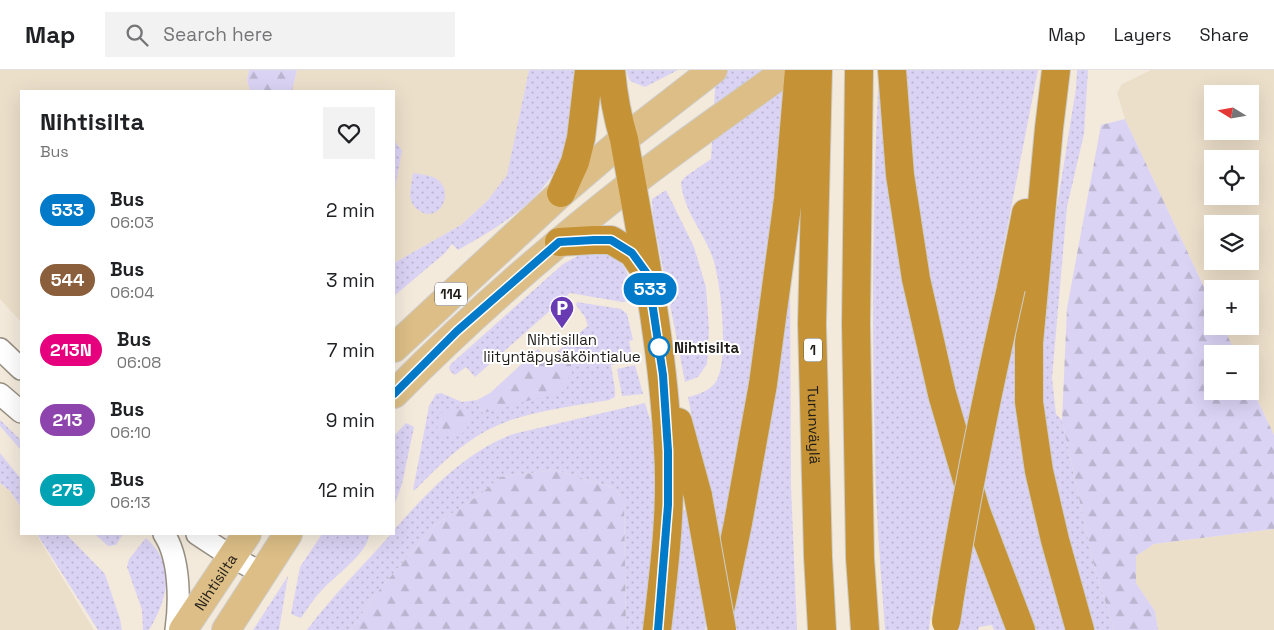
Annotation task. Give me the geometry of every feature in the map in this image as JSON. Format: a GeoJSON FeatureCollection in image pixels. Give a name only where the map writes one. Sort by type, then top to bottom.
{"type":"FeatureCollection","features":[{"type":"Feature","properties":{"kind":"highway"},"geometry":{"type":"LineString","coordinates":[[561,193],[575,162],[581,138],[589,70]]}},
{"type":"Feature","properties":{"kind":"highway"},"geometry":{"type":"LineString","coordinates":[[611,70],[648,275],[663,375],[668,451],[668,505],[658,630]]}},
{"type":"Feature","properties":{"kind":"highway"},"geometry":{"type":"LineString","coordinates":[[716,630],[763,384],[788,199],[799,70]]}},
{"type":"Feature","properties":{"kind":"highway","name":"Turunväylä"},"geometry":{"type":"LineString","coordinates":[[818,70],[812,324],[818,557],[822,630]]}},
{"type":"Feature","properties":{"kind":"highway"},"geometry":{"type":"LineString","coordinates":[[859,70],[856,324],[860,558],[865,630]]}},
{"type":"Feature","properties":{"kind":"highway"},"geometry":{"type":"LineString","coordinates":[[892,70],[900,175],[907,222],[916,279],[942,394],[976,511],[1021,630]]}},
{"type":"Feature","properties":{"kind":"highway"},"geometry":{"type":"LineString","coordinates":[[1056,70],[1029,343],[1030,402],[1039,471],[1057,549],[1080,630]]}},
{"type":"Feature","properties":{"kind":"highway"},"geometry":{"type":"LineString","coordinates":[[945,626],[961,524],[985,403],[1025,216],[1049,128]]}},
{"type":"Feature","properties":{"kind":"highway"},"geometry":{"type":"LineString","coordinates":[[559,242],[611,240],[632,253],[648,275]]}},
{"type":"Feature","properties":{"kind":"highway"},"geometry":{"type":"LineString","coordinates":[[663,375],[680,427],[698,496],[722,630]]}},
{"type":"Feature","properties":{"kind":"main road"},"geometry":{"type":"LineString","coordinates":[[624,139],[713,70]]}},
{"type":"Feature","properties":{"kind":"main road"},"geometry":{"type":"LineString","coordinates":[[632,183],[787,70]]}},
{"type":"Feature","properties":{"kind":"main road","name":"114"},"geometry":{"type":"LineString","coordinates":[[395,347],[561,193],[624,139]]}},
{"type":"Feature","properties":{"kind":"main road","name":"114"},"geometry":{"type":"LineString","coordinates":[[395,393],[457,331],[559,242],[632,183]]}},
{"type":"Feature","properties":{"kind":"main road","name":"Nihtisilta"},"geometry":{"type":"LineString","coordinates":[[183,630],[247,535]]}},
{"type":"Feature","properties":{"kind":"main road"},"geometry":{"type":"LineString","coordinates":[[226,630],[275,553]]}},
{"type":"Feature","properties":{"kind":"street"},"geometry":{"type":"LineString","coordinates":[[0,349],[20,368]]}},
{"type":"Feature","properties":{"kind":"street"},"geometry":{"type":"LineString","coordinates":[[0,394],[20,411]]}},
{"type":"Feature","properties":{"kind":"street"},"geometry":{"type":"LineString","coordinates":[[165,535],[171,545],[178,583],[176,630]]}},
{"type":"Feature","properties":{"kind":"street"},"geometry":{"type":"LineString","coordinates":[[199,535],[232,557],[275,553]]}},
{"type":"Feature","properties":{"kind":"street"},"geometry":{"type":"LineString","coordinates":[[249,535],[275,553]]}},
{"type":"Feature","properties":{"kind":"shaded area"},"geometry":{"type":"Polygon","coordinates":[[[0,70],[249,70],[247,80],[250,90],[20,90],[20,321],[0,299],[0,70]]]}},
{"type":"Feature","properties":{"kind":"shaded area"},"geometry":{"type":"Polygon","coordinates":[[[297,70],[529,70],[508,175],[488,200],[461,225],[395,262],[395,90],[292,90],[297,70]]]}},
{"type":"Feature","properties":{"kind":"shaded area"},"geometry":{"type":"Polygon","coordinates":[[[1151,70],[1274,70],[1274,435],[1258,400],[1259,345],[1232,345],[1227,335],[1259,335],[1259,280],[1204,280],[1204,287],[1125,119],[1117,93],[1122,84],[1151,70]]]}},
{"type":"Feature","properties":{"kind":"shaded area"},"geometry":{"type":"Polygon","coordinates":[[[0,483],[10,491],[20,507],[20,535],[37,535],[94,630],[0,630],[0,483]]]}},
{"type":"Feature","properties":{"kind":"shaded area"},"geometry":{"type":"Polygon","coordinates":[[[1274,529],[1274,630],[1158,630],[1155,611],[1136,583],[1136,556],[1154,544],[1274,529]]]}},
{"type":"Feature","properties":{"kind":"green space"},"geometry":{"type":"Polygon","coordinates":[[[249,70],[297,70],[292,90],[250,90],[247,80],[249,70]]]}},
{"type":"Feature","properties":{"kind":"green space"},"geometry":{"type":"Polygon","coordinates":[[[529,70],[574,70],[569,135],[563,155],[554,173],[541,190],[527,204],[494,229],[458,250],[452,244],[445,253],[395,295],[395,262],[461,225],[488,200],[507,175],[529,70]]]}},
{"type":"Feature","properties":{"kind":"green space"},"geometry":{"type":"Polygon","coordinates":[[[626,70],[678,70],[645,87],[630,81],[626,70]]]}},
{"type":"Feature","properties":{"kind":"green space"},"geometry":{"type":"Polygon","coordinates":[[[716,70],[787,70],[772,245],[723,543],[705,630],[667,630],[678,510],[688,510],[705,485],[688,397],[699,394],[715,383],[720,373],[722,358],[721,301],[715,267],[708,247],[685,202],[681,182],[685,177],[711,159],[716,70]]]}},
{"type":"Feature","properties":{"kind":"green space"},"geometry":{"type":"Polygon","coordinates":[[[879,70],[896,195],[1012,630],[994,630],[992,625],[979,627],[978,630],[951,630],[932,605],[929,630],[885,630],[876,503],[873,362],[874,216],[879,70]]]}},
{"type":"Feature","properties":{"kind":"green space"},"geometry":{"type":"Polygon","coordinates":[[[903,70],[1038,70],[999,270],[1023,307],[1069,630],[1032,630],[990,515],[938,330],[919,223],[903,70]]]}},
{"type":"Feature","properties":{"kind":"green space"},"geometry":{"type":"Polygon","coordinates":[[[1077,70],[1088,70],[1084,134],[1067,207],[1052,378],[1056,414],[1062,420],[1093,562],[1114,630],[1092,630],[1084,603],[1046,435],[1039,374],[1048,263],[1076,88],[1077,70]]]}},
{"type":"Feature","properties":{"kind":"green space"},"geometry":{"type":"Polygon","coordinates":[[[1125,119],[1204,287],[1204,335],[1227,335],[1232,345],[1204,345],[1204,400],[1258,400],[1274,435],[1274,529],[1154,544],[1136,556],[1136,583],[1155,611],[1158,630],[1114,630],[1093,562],[1062,420],[1067,308],[1101,125],[1125,119]]]}},
{"type":"Feature","properties":{"kind":"green space"},"geometry":{"type":"Polygon","coordinates":[[[395,142],[402,150],[395,188],[395,142]]]}},
{"type":"Feature","properties":{"kind":"green space"},"geometry":{"type":"Polygon","coordinates":[[[413,173],[433,177],[440,182],[444,189],[443,204],[433,213],[426,214],[412,204],[410,196],[413,173]]]}},
{"type":"Feature","properties":{"kind":"green space"},"geometry":{"type":"Polygon","coordinates":[[[666,190],[694,247],[706,287],[709,330],[707,364],[698,377],[685,382],[653,217],[652,199],[666,190]]]}},
{"type":"Feature","properties":{"kind":"green space"},"geometry":{"type":"Polygon","coordinates":[[[606,251],[624,266],[629,278],[633,301],[622,302],[570,293],[475,377],[466,367],[455,375],[450,371],[449,367],[451,364],[563,264],[583,253],[606,251]]]}},
{"type":"Feature","properties":{"kind":"green space"},"geometry":{"type":"Polygon","coordinates":[[[790,260],[791,486],[797,630],[726,630],[790,260]]]}},
{"type":"Feature","properties":{"kind":"green space"},"geometry":{"type":"Polygon","coordinates":[[[577,302],[621,309],[627,314],[633,340],[629,341],[633,361],[611,365],[615,397],[609,400],[529,415],[498,425],[466,443],[413,490],[429,406],[436,394],[441,393],[462,402],[477,400],[483,413],[567,378],[573,348],[569,341],[588,326],[585,317],[576,305],[577,302]]]}},
{"type":"Feature","properties":{"kind":"green space"},"geometry":{"type":"Polygon","coordinates":[[[569,341],[573,348],[570,357],[572,373],[568,378],[568,386],[564,391],[483,413],[477,400],[490,393],[538,349],[546,356],[554,355],[569,341]]]}},
{"type":"Feature","properties":{"kind":"green space"},"geometry":{"type":"Polygon","coordinates":[[[635,365],[643,394],[622,396],[617,369],[635,365]]]}},
{"type":"Feature","properties":{"kind":"green space"},"geometry":{"type":"Polygon","coordinates":[[[645,403],[656,439],[659,458],[646,630],[626,630],[624,500],[614,488],[555,470],[500,477],[482,493],[434,526],[374,596],[351,630],[307,630],[390,535],[395,535],[395,529],[433,488],[448,474],[479,451],[513,434],[645,403]]]}},
{"type":"Feature","properties":{"kind":"green space"},"geometry":{"type":"Polygon","coordinates":[[[443,409],[463,410],[470,417],[466,432],[439,438],[437,429],[443,409]]]}},
{"type":"Feature","properties":{"kind":"green space"},"geometry":{"type":"Polygon","coordinates":[[[0,420],[20,439],[20,449],[0,426],[0,420]]]}},
{"type":"Feature","properties":{"kind":"green space"},"geometry":{"type":"Polygon","coordinates":[[[406,423],[414,427],[402,484],[395,503],[395,435],[406,423]]]}},
{"type":"Feature","properties":{"kind":"green space"},"geometry":{"type":"Polygon","coordinates":[[[0,453],[20,478],[20,506],[10,491],[0,483],[0,453]]]}},
{"type":"Feature","properties":{"kind":"green space"},"geometry":{"type":"Polygon","coordinates":[[[555,470],[614,488],[624,500],[626,630],[351,630],[374,596],[434,526],[482,493],[500,477],[555,470]]]}},
{"type":"Feature","properties":{"kind":"green space"},"geometry":{"type":"Polygon","coordinates":[[[38,535],[67,535],[105,574],[122,630],[98,630],[38,535]]]}},
{"type":"Feature","properties":{"kind":"green space"},"geometry":{"type":"Polygon","coordinates":[[[96,535],[122,535],[116,545],[108,546],[96,535]]]}},
{"type":"Feature","properties":{"kind":"green space"},"geometry":{"type":"Polygon","coordinates":[[[321,535],[369,535],[368,541],[358,556],[319,593],[301,618],[291,614],[300,567],[321,535]]]}},
{"type":"Feature","properties":{"kind":"green space"},"geometry":{"type":"Polygon","coordinates":[[[146,538],[156,549],[162,560],[166,571],[166,582],[165,594],[156,618],[149,630],[143,630],[142,610],[127,567],[129,559],[146,538]]]}},
{"type":"Feature","properties":{"kind":"green space"},"geometry":{"type":"Polygon","coordinates":[[[288,576],[279,630],[253,630],[288,576]]]}},
{"type":"Feature","properties":{"kind":"bus line","name":"533"},"geometry":{"type":"LineString","coordinates":[[395,393],[457,331],[559,242],[611,240],[632,253],[648,275],[663,375],[668,451],[668,505],[658,630]]}},
{"type":"Feature","properties":{"kind":"place","name":"Nihtisillan liityntäpysäköintialue"},"geometry":{"type":"Point","coordinates":[562,329]}},
{"type":"Feature","properties":{"kind":"place","name":"Nihtisilta"},"geometry":{"type":"Point","coordinates":[659,347]}}]}
